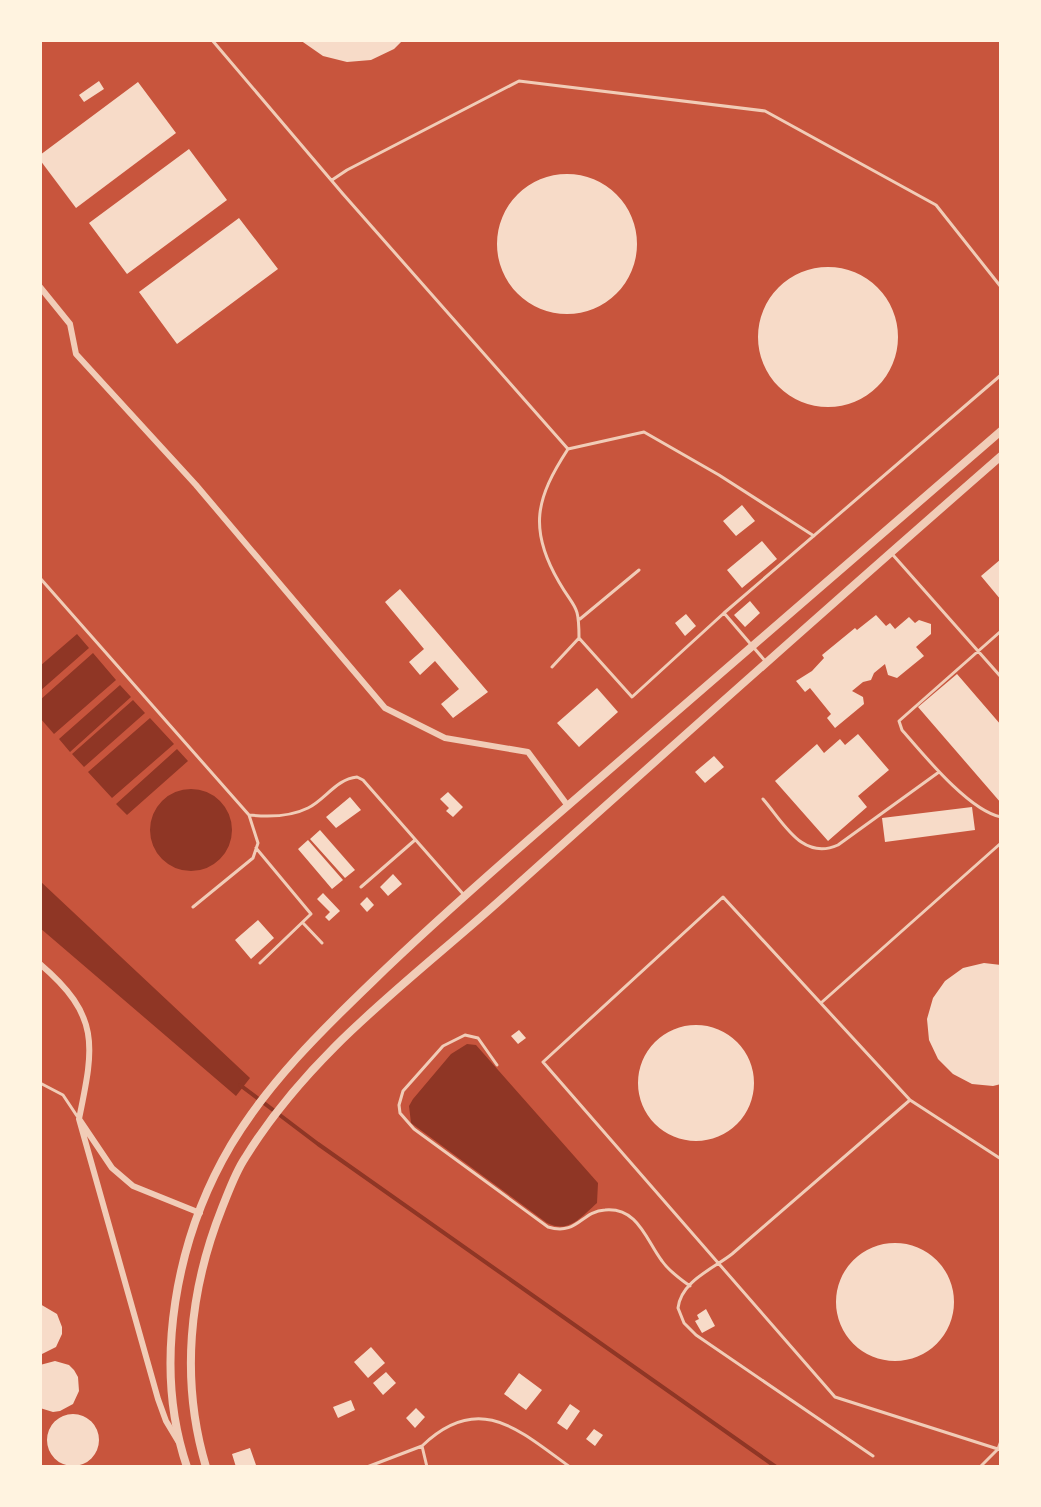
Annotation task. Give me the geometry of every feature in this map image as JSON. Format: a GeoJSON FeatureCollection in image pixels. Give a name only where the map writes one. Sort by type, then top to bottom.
{"type":"FeatureCollection","features":[{"type":"Feature","properties":{"kind":"street"},"geometry":{"type":"LineString","coordinates":[[40,287],[70,324],[76,354],[196,485],[385,708],[445,738],[528,752],[568,806]]}},
{"type":"Feature","properties":{"kind":"street"},"geometry":{"type":"LineString","coordinates":[[187,1467],[178,1441],[171,1396],[170,1355],[178,1296],[200,1213],[231,1145],[275,1085],[318,1034],[464,895],[1001,431]]}},
{"type":"Feature","properties":{"kind":"street"},"geometry":{"type":"LineString","coordinates":[[206,1467],[197,1439],[190,1393],[189,1355],[196,1299],[207,1249],[244,1159],[293,1093],[357,1022],[503,898],[1001,456]]}},
{"type":"Feature","properties":{"kind":"street"},"geometry":{"type":"LineString","coordinates":[[40,964],[60,981],[77,1002],[88,1025],[91,1047],[79,1119],[158,1399],[178,1441]]}},
{"type":"Feature","properties":{"kind":"street"},"geometry":{"type":"LineString","coordinates":[[79,1119],[112,1168],[133,1186],[200,1213]]}},
{"type":"Feature","properties":{"kind":"lane"},"geometry":{"type":"LineString","coordinates":[[212,40],[568,449]]}},
{"type":"Feature","properties":{"kind":"lane"},"geometry":{"type":"LineString","coordinates":[[332,180],[519,81],[765,111],[936,205],[1001,287]]}},
{"type":"Feature","properties":{"kind":"lane"},"geometry":{"type":"LineString","coordinates":[[814,536],[719,475],[644,432],[568,449],[541,500],[539,526],[543,549],[559,582],[579,611],[579,638],[632,697],[724,613],[814,536],[1001,375]]}},
{"type":"Feature","properties":{"kind":"lane"},"geometry":{"type":"LineString","coordinates":[[891,552],[1001,677]]}},
{"type":"Feature","properties":{"kind":"lane"},"geometry":{"type":"LineString","coordinates":[[579,620],[639,570]]}},
{"type":"Feature","properties":{"kind":"lane"},"geometry":{"type":"LineString","coordinates":[[40,578],[249,815],[255,829],[253,858]]}},
{"type":"Feature","properties":{"kind":"lane"},"geometry":{"type":"LineString","coordinates":[[724,613],[766,662]]}},
{"type":"Feature","properties":{"kind":"lane"},"geometry":{"type":"LineString","coordinates":[[1001,631],[899,721],[902,730],[939,772],[981,808],[1001,817]]}},
{"type":"Feature","properties":{"kind":"lane"},"geometry":{"type":"LineString","coordinates":[[552,667],[579,638]]}},
{"type":"Feature","properties":{"kind":"lane"},"geometry":{"type":"LineString","coordinates":[[763,799],[804,846],[821,850],[838,845],[939,772]]}},
{"type":"Feature","properties":{"kind":"lane"},"geometry":{"type":"LineString","coordinates":[[249,815],[271,817],[309,808],[342,782],[357,777],[363,780],[464,895]]}},
{"type":"Feature","properties":{"kind":"lane"},"geometry":{"type":"LineString","coordinates":[[361,887],[415,840]]}},
{"type":"Feature","properties":{"kind":"lane"},"geometry":{"type":"LineString","coordinates":[[822,1002],[1001,843]]}},
{"type":"Feature","properties":{"kind":"lane"},"geometry":{"type":"LineString","coordinates":[[256,848],[311,914],[260,963]]}},
{"type":"Feature","properties":{"kind":"lane"},"geometry":{"type":"LineString","coordinates":[[193,907],[253,858],[264,857]]}},
{"type":"Feature","properties":{"kind":"lane"},"geometry":{"type":"LineString","coordinates":[[1000,1450],[835,1397],[543,1062],[723,897],[910,1100],[1001,1159]]}},
{"type":"Feature","properties":{"kind":"lane"},"geometry":{"type":"LineString","coordinates":[[303,923],[322,943]]}},
{"type":"Feature","properties":{"kind":"lane"},"geometry":{"type":"LineString","coordinates":[[497,1065],[478,1038],[465,1035],[443,1046],[403,1091],[400,1113],[414,1129],[548,1227],[557,1230],[574,1227],[599,1211],[626,1213],[643,1229],[662,1262],[690,1286]]}},
{"type":"Feature","properties":{"kind":"lane"},"geometry":{"type":"LineString","coordinates":[[40,1083],[63,1095],[79,1119]]}},
{"type":"Feature","properties":{"kind":"lane"},"geometry":{"type":"LineString","coordinates":[[873,1456],[690,1329],[679,1316],[678,1308],[679,1301],[690,1286],[732,1254],[910,1100]]}},
{"type":"Feature","properties":{"kind":"lane"},"geometry":{"type":"LineString","coordinates":[[367,1467],[422,1446],[435,1433],[467,1418],[489,1419],[512,1426],[570,1467]]}},
{"type":"Feature","properties":{"kind":"lane"},"geometry":{"type":"LineString","coordinates":[[980,1467],[1000,1450],[1001,1441]]}},
{"type":"Feature","properties":{"kind":"lane"},"geometry":{"type":"LineString","coordinates":[[422,1446],[427,1467]]}},
{"type":"Feature","properties":{"kind":"shaded area"},"geometry":{"type":"Polygon","coordinates":[[[77,634],[89,648],[40,691],[40,666],[77,634]]]}},
{"type":"Feature","properties":{"kind":"shaded area"},"geometry":{"type":"Polygon","coordinates":[[[93,653],[116,680],[54,734],[40,718],[40,700],[93,653]]]}},
{"type":"Feature","properties":{"kind":"shaded area"},"geometry":{"type":"Polygon","coordinates":[[[120,685],[131,697],[70,752],[59,739],[120,685]]]}},
{"type":"Feature","properties":{"kind":"shaded area"},"geometry":{"type":"Polygon","coordinates":[[[133,700],[145,713],[84,767],[72,754],[133,700]]]}},
{"type":"Feature","properties":{"kind":"shaded area"},"geometry":{"type":"Polygon","coordinates":[[[150,718],[174,744],[112,798],[88,772],[150,718]]]}},
{"type":"Feature","properties":{"kind":"shaded area"},"geometry":{"type":"Polygon","coordinates":[[[177,749],[188,761],[127,815],[116,804],[177,749]]]}},
{"type":"Feature","properties":{"kind":"shaded area"},"geometry":{"type":"Polygon","coordinates":[[[191,789],[207,792],[220,801],[229,814],[232,830],[229,846],[220,859],[207,868],[191,871],[175,868],[162,859],[153,846],[150,830],[153,814],[162,801],[175,792],[191,789]]]}},
{"type":"Feature","properties":{"kind":"shaded area"},"geometry":{"type":"Polygon","coordinates":[[[40,881],[250,1078],[236,1096],[40,928],[40,881]]]}},
{"type":"Feature","properties":{"kind":"shaded area"},"geometry":{"type":"Polygon","coordinates":[[[467,1044],[476,1045],[598,1183],[597,1203],[574,1222],[562,1226],[547,1223],[411,1123],[409,1106],[413,1099],[451,1054],[467,1044]]]}},
{"type":"Feature","properties":{"kind":"building"},"geometry":{"type":"Polygon","coordinates":[[[300,40],[403,40],[394,49],[371,60],[347,62],[323,56],[300,40]]]}},
{"type":"Feature","properties":{"kind":"building"},"geometry":{"type":"Polygon","coordinates":[[[99,81],[104,89],[84,102],[79,95],[99,81]]]}},
{"type":"Feature","properties":{"kind":"building"},"geometry":{"type":"Polygon","coordinates":[[[138,82],[176,133],[76,208],[40,160],[40,155],[138,82]]]}},
{"type":"Feature","properties":{"kind":"building"},"geometry":{"type":"Polygon","coordinates":[[[189,149],[227,200],[127,274],[89,223],[189,149]]]}},
{"type":"Feature","properties":{"kind":"building"},"geometry":{"type":"Polygon","coordinates":[[[567,174],[594,179],[617,194],[632,217],[637,244],[632,271],[617,294],[594,309],[567,314],[540,309],[517,294],[502,271],[497,244],[502,217],[517,194],[540,179],[567,174]]]}},
{"type":"Feature","properties":{"kind":"building"},"geometry":{"type":"Polygon","coordinates":[[[239,218],[278,269],[177,344],[139,292],[239,218]]]}},
{"type":"Feature","properties":{"kind":"building"},"geometry":{"type":"Polygon","coordinates":[[[828,267],[855,272],[877,288],[893,310],[898,337],[893,364],[877,386],[855,402],[828,407],[801,402],[779,386],[763,364],[758,337],[763,310],[779,288],[801,272],[828,267]]]}},
{"type":"Feature","properties":{"kind":"building"},"geometry":{"type":"Polygon","coordinates":[[[742,505],[755,521],[736,536],[723,521],[742,505]]]}},
{"type":"Feature","properties":{"kind":"building"},"geometry":{"type":"Polygon","coordinates":[[[762,541],[777,559],[742,588],[727,570],[762,541]]]}},
{"type":"Feature","properties":{"kind":"building"},"geometry":{"type":"Polygon","coordinates":[[[1001,559],[1001,600],[981,576],[1001,559]]]}},
{"type":"Feature","properties":{"kind":"building"},"geometry":{"type":"Polygon","coordinates":[[[400,589],[488,692],[453,718],[441,704],[459,689],[435,661],[420,675],[409,662],[424,649],[385,602],[400,589]]]}},
{"type":"Feature","properties":{"kind":"building"},"geometry":{"type":"Polygon","coordinates":[[[750,601],[760,613],[745,627],[734,615],[750,601]]]}},
{"type":"Feature","properties":{"kind":"building"},"geometry":{"type":"Polygon","coordinates":[[[686,614],[696,626],[685,636],[675,623],[686,614]]]}},
{"type":"Feature","properties":{"kind":"building"},"geometry":{"type":"Polygon","coordinates":[[[876,615],[886,626],[890,623],[895,629],[909,617],[915,623],[919,620],[931,624],[931,634],[916,647],[924,656],[897,678],[888,675],[885,664],[871,680],[852,691],[863,697],[864,704],[835,728],[827,718],[831,714],[810,688],[805,692],[796,681],[812,671],[824,658],[822,655],[876,615]]]}},
{"type":"Feature","properties":{"kind":"building"},"geometry":{"type":"Polygon","coordinates":[[[957,674],[1001,725],[1001,803],[918,707],[957,674]]]}},
{"type":"Feature","properties":{"kind":"building"},"geometry":{"type":"Polygon","coordinates":[[[597,688],[618,712],[579,747],[557,723],[597,688]]]}},
{"type":"Feature","properties":{"kind":"building"},"geometry":{"type":"Polygon","coordinates":[[[858,734],[889,770],[858,796],[867,807],[828,841],[775,781],[817,744],[824,753],[840,739],[845,745],[858,734]]]}},
{"type":"Feature","properties":{"kind":"building"},"geometry":{"type":"Polygon","coordinates":[[[714,756],[724,767],[705,783],[695,772],[714,756]]]}},
{"type":"Feature","properties":{"kind":"building"},"geometry":{"type":"Polygon","coordinates":[[[448,792],[463,807],[453,817],[440,799],[448,792]]]}},
{"type":"Feature","properties":{"kind":"building"},"geometry":{"type":"Polygon","coordinates":[[[350,797],[361,810],[336,828],[326,817],[350,797]]]}},
{"type":"Feature","properties":{"kind":"building"},"geometry":{"type":"Polygon","coordinates":[[[972,807],[975,830],[885,842],[882,818],[972,807]]]}},
{"type":"Feature","properties":{"kind":"building"},"geometry":{"type":"Polygon","coordinates":[[[320,830],[355,870],[345,878],[310,839],[320,830]]]}},
{"type":"Feature","properties":{"kind":"building"},"geometry":{"type":"Polygon","coordinates":[[[308,840],[343,880],[332,889],[298,849],[308,840]]]}},
{"type":"Feature","properties":{"kind":"building"},"geometry":{"type":"Polygon","coordinates":[[[393,874],[402,884],[388,896],[380,887],[393,874]]]}},
{"type":"Feature","properties":{"kind":"building"},"geometry":{"type":"Polygon","coordinates":[[[323,893],[340,911],[329,921],[325,917],[330,912],[317,899],[323,893]]]}},
{"type":"Feature","properties":{"kind":"building"},"geometry":{"type":"Polygon","coordinates":[[[367,897],[374,905],[367,912],[360,904],[367,897]]]}},
{"type":"Feature","properties":{"kind":"building"},"geometry":{"type":"Polygon","coordinates":[[[258,920],[274,938],[251,959],[235,940],[258,920]]]}},
{"type":"Feature","properties":{"kind":"building"},"geometry":{"type":"Polygon","coordinates":[[[984,963],[1001,965],[1001,1084],[993,1086],[972,1084],[953,1074],[938,1059],[929,1040],[927,1019],[933,998],[945,981],[963,968],[984,963]]]}},
{"type":"Feature","properties":{"kind":"building"},"geometry":{"type":"Polygon","coordinates":[[[696,1025],[718,1029],[737,1042],[750,1061],[754,1083],[750,1105],[737,1124],[718,1137],[696,1141],[674,1137],[655,1124],[642,1105],[638,1083],[642,1061],[655,1042],[674,1029],[696,1025]]]}},
{"type":"Feature","properties":{"kind":"building"},"geometry":{"type":"Polygon","coordinates":[[[519,1030],[526,1038],[518,1044],[511,1036],[519,1030]]]}},
{"type":"Feature","properties":{"kind":"building"},"geometry":{"type":"Polygon","coordinates":[[[895,1243],[918,1247],[937,1260],[950,1279],[954,1302],[950,1325],[937,1344],[918,1357],[895,1361],[872,1357],[853,1344],[840,1325],[836,1302],[840,1279],[853,1260],[872,1247],[895,1243]]]}},
{"type":"Feature","properties":{"kind":"building"},"geometry":{"type":"Polygon","coordinates":[[[40,1304],[57,1314],[62,1334],[56,1347],[40,1355],[40,1304]]]}},
{"type":"Feature","properties":{"kind":"building"},"geometry":{"type":"Polygon","coordinates":[[[706,1309],[715,1326],[702,1333],[695,1321],[699,1319],[697,1315],[706,1309]]]}},
{"type":"Feature","properties":{"kind":"building"},"geometry":{"type":"Polygon","coordinates":[[[371,1347],[385,1363],[368,1378],[354,1362],[371,1347]]]}},
{"type":"Feature","properties":{"kind":"building"},"geometry":{"type":"Polygon","coordinates":[[[55,1361],[74,1370],[79,1391],[73,1404],[53,1412],[40,1408],[40,1365],[55,1361]]]}},
{"type":"Feature","properties":{"kind":"building"},"geometry":{"type":"Polygon","coordinates":[[[386,1372],[396,1383],[383,1395],[373,1383],[386,1372]]]}},
{"type":"Feature","properties":{"kind":"building"},"geometry":{"type":"Polygon","coordinates":[[[519,1373],[542,1390],[526,1410],[504,1394],[519,1373]]]}},
{"type":"Feature","properties":{"kind":"building"},"geometry":{"type":"Polygon","coordinates":[[[351,1400],[355,1410],[338,1418],[333,1407],[351,1400]]]}},
{"type":"Feature","properties":{"kind":"building"},"geometry":{"type":"Polygon","coordinates":[[[570,1404],[580,1411],[567,1430],[557,1423],[570,1404]]]}},
{"type":"Feature","properties":{"kind":"building"},"geometry":{"type":"Polygon","coordinates":[[[416,1408],[425,1417],[415,1428],[406,1418],[416,1408]]]}},
{"type":"Feature","properties":{"kind":"building"},"geometry":{"type":"Polygon","coordinates":[[[73,1414],[91,1422],[99,1440],[91,1458],[73,1466],[55,1458],[47,1440],[55,1422],[73,1414]]]}},
{"type":"Feature","properties":{"kind":"building"},"geometry":{"type":"Polygon","coordinates":[[[594,1429],[603,1435],[595,1446],[586,1439],[594,1429]]]}},
{"type":"Feature","properties":{"kind":"building"},"geometry":{"type":"Polygon","coordinates":[[[250,1448],[256,1465],[236,1467],[232,1454],[250,1448]]]}},
{"type":"Feature","properties":{"kind":"waterway"},"geometry":{"type":"LineString","coordinates":[[240,1085],[318,1144],[776,1467]]}}]}
